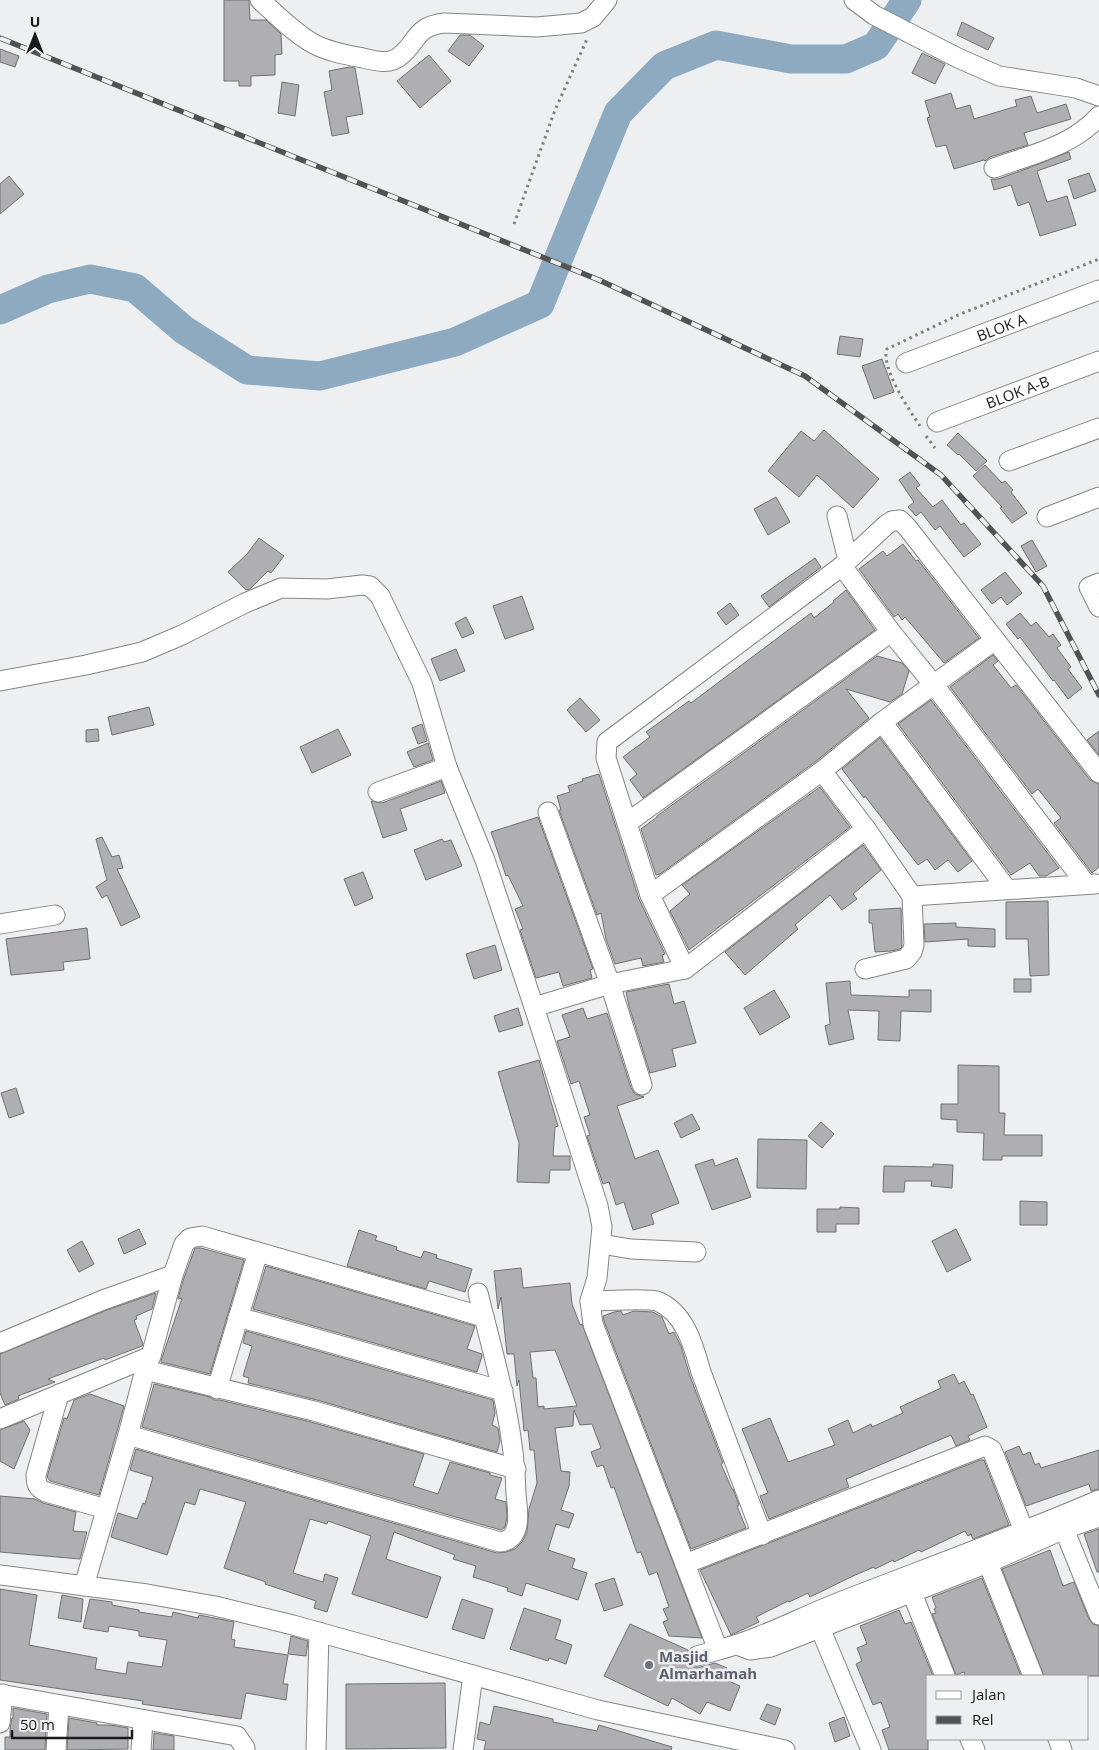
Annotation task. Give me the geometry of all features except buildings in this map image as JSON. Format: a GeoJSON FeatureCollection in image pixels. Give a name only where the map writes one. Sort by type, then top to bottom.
{"type":"FeatureCollection","features":[{"type":"Feature","properties":{"kind":"street"},"geometry":{"type":"LineString","coordinates":[[260,0],[314,44],[371,60],[390,62],[400,56],[420,32],[431,25],[444,23],[537,27],[581,23],[593,17],[607,0]]}},
{"type":"Feature","properties":{"kind":"street"},"geometry":{"type":"LineString","coordinates":[[854,0],[874,15],[904,31],[958,58],[1000,76],[1076,88],[1099,96]]}},
{"type":"Feature","properties":{"kind":"street"},"geometry":{"type":"LineString","coordinates":[[994,168],[1059,145],[1088,128],[1099,116]]}},
{"type":"Feature","properties":{"kind":"street","name":"BLOK A"},"geometry":{"type":"LineString","coordinates":[[906,364],[1099,290]]}},
{"type":"Feature","properties":{"kind":"street","name":"BLOK A-B"},"geometry":{"type":"LineString","coordinates":[[937,422],[1099,361]]}},
{"type":"Feature","properties":{"kind":"street"},"geometry":{"type":"LineString","coordinates":[[1009,461],[1099,428]]}},
{"type":"Feature","properties":{"kind":"street"},"geometry":{"type":"LineString","coordinates":[[1046,516],[1099,497]]}},
{"type":"Feature","properties":{"kind":"street"},"geometry":{"type":"LineString","coordinates":[[837,516],[845,563],[891,632],[1092,884]]}},
{"type":"Feature","properties":{"kind":"street"},"geometry":{"type":"LineString","coordinates":[[685,969],[650,895],[606,758],[607,742],[845,563],[892,521],[900,520],[907,526],[1099,773]]}},
{"type":"Feature","properties":{"kind":"street"},"geometry":{"type":"LineString","coordinates":[[0,681],[86,665],[142,652],[182,636],[244,604],[281,588],[327,589],[354,585],[370,586],[380,596],[422,683],[447,767],[485,860],[598,1206],[602,1227],[597,1278],[590,1301],[593,1324],[718,1650]]}},
{"type":"Feature","properties":{"kind":"street"},"geometry":{"type":"LineString","coordinates":[[1094,585],[1099,607]]}},
{"type":"Feature","properties":{"kind":"street"},"geometry":{"type":"LineString","coordinates":[[627,823],[891,632]]}},
{"type":"Feature","properties":{"kind":"street"},"geometry":{"type":"LineString","coordinates":[[650,895],[822,771],[882,722],[995,640]]}},
{"type":"Feature","properties":{"kind":"street"},"geometry":{"type":"LineString","coordinates":[[882,722],[1006,888]]}},
{"type":"Feature","properties":{"kind":"street"},"geometry":{"type":"LineString","coordinates":[[378,792],[447,767]]}},
{"type":"Feature","properties":{"kind":"street"},"geometry":{"type":"LineString","coordinates":[[822,771],[866,829],[912,896],[914,945],[910,956],[906,959],[865,968]]}},
{"type":"Feature","properties":{"kind":"street"},"geometry":{"type":"LineString","coordinates":[[548,812],[610,984],[642,1085]]}},
{"type":"Feature","properties":{"kind":"street"},"geometry":{"type":"LineString","coordinates":[[534,1007],[610,984],[685,969],[866,829]]}},
{"type":"Feature","properties":{"kind":"street"},"geometry":{"type":"LineString","coordinates":[[912,896],[1006,888],[1092,884]]}},
{"type":"Feature","properties":{"kind":"street"},"geometry":{"type":"LineString","coordinates":[[0,924],[55,915]]}},
{"type":"Feature","properties":{"kind":"street"},"geometry":{"type":"LineString","coordinates":[[84,1586],[173,1275],[184,1244],[190,1238],[202,1236],[484,1317]]}},
{"type":"Feature","properties":{"kind":"street"},"geometry":{"type":"LineString","coordinates":[[601,1244],[631,1249],[696,1252]]}},
{"type":"Feature","properties":{"kind":"street"},"geometry":{"type":"LineString","coordinates":[[217,1389],[258,1252]]}},
{"type":"Feature","properties":{"kind":"street"},"geometry":{"type":"LineString","coordinates":[[0,1343],[103,1300],[173,1275]]}},
{"type":"Feature","properties":{"kind":"street"},"geometry":{"type":"LineString","coordinates":[[128,1435],[500,1542],[506,1541],[511,1538],[517,1524],[516,1469],[503,1391],[478,1293]]}},
{"type":"Feature","properties":{"kind":"street"},"geometry":{"type":"LineString","coordinates":[[590,1301],[657,1301],[679,1319],[687,1331],[694,1348],[701,1372],[762,1535]]}},
{"type":"Feature","properties":{"kind":"street"},"geometry":{"type":"LineString","coordinates":[[238,1318],[503,1391]]}},
{"type":"Feature","properties":{"kind":"street"},"geometry":{"type":"LineString","coordinates":[[0,1419],[59,1394],[148,1363],[217,1389],[314,1411],[516,1469]]}},
{"type":"Feature","properties":{"kind":"street"},"geometry":{"type":"LineString","coordinates":[[59,1394],[36,1475],[36,1484],[41,1490],[46,1492],[106,1509]]}},
{"type":"Feature","properties":{"kind":"street"},"geometry":{"type":"LineString","coordinates":[[685,1564],[985,1446],[992,1450],[1024,1531]]}},
{"type":"Feature","properties":{"kind":"street"},"geometry":{"type":"LineString","coordinates":[[697,1656],[736,1645],[1099,1500]]}},
{"type":"Feature","properties":{"kind":"street"},"geometry":{"type":"LineString","coordinates":[[736,1645],[750,1650],[760,1649],[820,1628],[988,1563],[1099,1517]]}},
{"type":"Feature","properties":{"kind":"street"},"geometry":{"type":"LineString","coordinates":[[1064,1530],[1099,1615]]}},
{"type":"Feature","properties":{"kind":"street"},"geometry":{"type":"LineString","coordinates":[[988,1563],[1033,1675]]}},
{"type":"Feature","properties":{"kind":"street"},"geometry":{"type":"LineString","coordinates":[[0,1575],[215,1606],[318,1632],[714,1742],[785,1750]]}},
{"type":"Feature","properties":{"kind":"street"},"geometry":{"type":"LineString","coordinates":[[912,1593],[945,1675]]}},
{"type":"Feature","properties":{"kind":"street"},"geometry":{"type":"LineString","coordinates":[[820,1628],[872,1750]]}},
{"type":"Feature","properties":{"kind":"street"},"geometry":{"type":"LineString","coordinates":[[316,1750],[318,1632]]}},
{"type":"Feature","properties":{"kind":"street"},"geometry":{"type":"LineString","coordinates":[[463,1750],[473,1675]]}},
{"type":"Feature","properties":{"kind":"street"},"geometry":{"type":"LineString","coordinates":[[0,1723],[1,1694],[236,1736],[245,1750]]}},
{"type":"Feature","properties":{"kind":"street"},"geometry":{"type":"LineString","coordinates":[[56,1750],[59,1705]]}},
{"type":"Feature","properties":{"kind":"street"},"geometry":{"type":"LineString","coordinates":[[141,1750],[143,1720]]}},
{"type":"Feature","properties":{"kind":"path"},"geometry":{"type":"LineString","coordinates":[[514,224],[555,110],[589,35]]}},
{"type":"Feature","properties":{"kind":"waterway"},"geometry":{"type":"LineString","coordinates":[[0,310],[48,289],[90,279],[135,288],[184,330],[247,370],[320,376],[455,342],[540,304],[618,113],[664,66],[716,45],[791,59],[846,59],[876,46],[907,0]]}},
{"type":"Feature","properties":{"kind":"railway"},"geometry":{"type":"LineString","coordinates":[[0,38],[599,280],[805,376],[941,475],[1043,586],[1099,695]]}},
{"type":"Feature","properties":{"kind":"place","name":"Masjid Almarhamah"},"geometry":{"type":"Point","coordinates":[649,1665]}}]}
